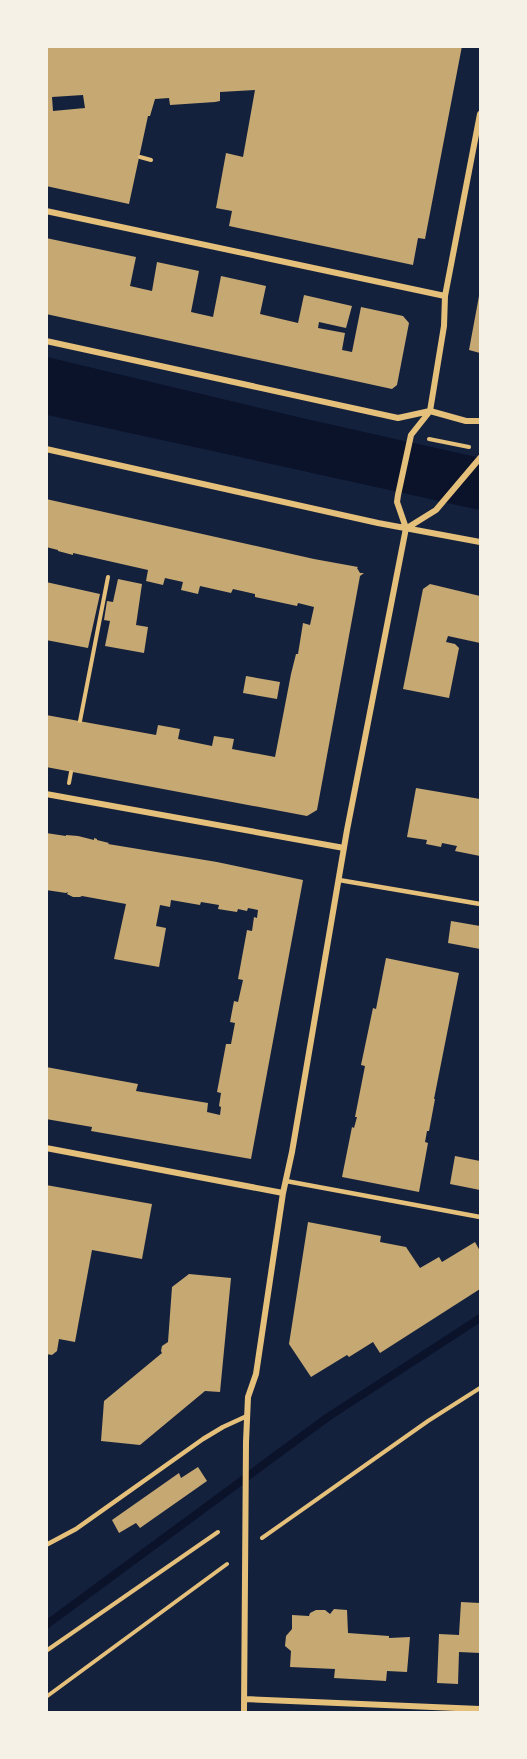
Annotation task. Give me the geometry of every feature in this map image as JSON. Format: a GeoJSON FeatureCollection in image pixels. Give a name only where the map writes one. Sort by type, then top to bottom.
{"type":"FeatureCollection","features":[{"type":"Feature","properties":{"kind":"street"},"geometry":{"type":"LineString","coordinates":[[244,1713],[248,1398],[256,1374],[283,1193],[292,1152],[328,934],[406,528],[397,502],[398,495],[411,435],[430,411],[444,326],[445,296],[480,114]]}},
{"type":"Feature","properties":{"kind":"street"},"geometry":{"type":"LineString","coordinates":[[46,210],[445,296]]}},
{"type":"Feature","properties":{"kind":"street"},"geometry":{"type":"LineString","coordinates":[[46,341],[398,418],[430,411],[466,421],[480,421]]}},
{"type":"Feature","properties":{"kind":"street"},"geometry":{"type":"LineString","coordinates":[[46,449],[406,528],[480,542]]}},
{"type":"Feature","properties":{"kind":"street"},"geometry":{"type":"LineString","coordinates":[[406,528],[436,510],[480,458]]}},
{"type":"Feature","properties":{"kind":"street"},"geometry":{"type":"LineString","coordinates":[[46,795],[344,849]]}},
{"type":"Feature","properties":{"kind":"street"},"geometry":{"type":"LineString","coordinates":[[46,1148],[283,1193]]}},
{"type":"Feature","properties":{"kind":"street"},"geometry":{"type":"LineString","coordinates":[[244,1699],[480,1709]]}},
{"type":"Feature","properties":{"kind":"lane"},"geometry":{"type":"LineString","coordinates":[[339,880],[480,904]]}},
{"type":"Feature","properties":{"kind":"lane"},"geometry":{"type":"LineString","coordinates":[[286,1181],[480,1217]]}},
{"type":"Feature","properties":{"kind":"lane"},"geometry":{"type":"LineString","coordinates":[[46,1545],[76,1529],[203,1439],[247,1416]]}},
{"type":"Feature","properties":{"kind":"path"},"geometry":{"type":"LineString","coordinates":[[140,157],[151,160]]}},
{"type":"Feature","properties":{"kind":"path"},"geometry":{"type":"LineString","coordinates":[[426,438],[475,448]]}},
{"type":"Feature","properties":{"kind":"path"},"geometry":{"type":"LineString","coordinates":[[80,721],[108,577]]}},
{"type":"Feature","properties":{"kind":"path"},"geometry":{"type":"LineString","coordinates":[[46,1697],[245,1551],[428,1421],[480,1388]]}},
{"type":"Feature","properties":{"kind":"path"},"geometry":{"type":"LineString","coordinates":[[46,1651],[218,1532]]}},
{"type":"Feature","properties":{"kind":"water"},"geometry":{"type":"Polygon","coordinates":[[[47,357],[386,438],[377,487],[47,415],[47,357]]]}},
{"type":"Feature","properties":{"kind":"building"},"geometry":{"type":"Polygon","coordinates":[[[46,46],[462,46],[425,239],[418,238],[413,265],[229,226],[232,211],[216,208],[226,153],[243,157],[255,90],[220,92],[220,101],[215,102],[170,105],[169,98],[155,99],[150,116],[148,116],[129,204],[46,186],[46,46]],[[83,95],[52,97],[53,111],[85,108],[83,95]]]}},
{"type":"Feature","properties":{"kind":"building"},"geometry":{"type":"Polygon","coordinates":[[[46,238],[136,257],[130,286],[152,291],[157,262],[199,271],[191,312],[213,317],[221,276],[266,286],[260,314],[298,323],[304,295],[352,306],[346,328],[319,322],[318,328],[345,333],[342,350],[352,352],[361,307],[403,316],[409,323],[397,385],[392,389],[46,314],[46,238]]]}},
{"type":"Feature","properties":{"kind":"building"},"geometry":{"type":"Polygon","coordinates":[[[480,296],[480,353],[469,350],[480,296]]]}},
{"type":"Feature","properties":{"kind":"building"},"geometry":{"type":"Polygon","coordinates":[[[46,499],[358,567],[360,573],[364,573],[360,576],[317,810],[307,816],[46,767],[46,715],[156,735],[158,725],[180,729],[178,739],[212,746],[214,736],[234,739],[232,749],[275,757],[303,623],[310,625],[314,607],[298,603],[297,606],[255,597],[255,594],[233,589],[231,593],[200,586],[198,594],[181,590],[183,582],[165,578],[163,585],[146,581],[148,570],[73,553],[73,555],[46,547],[46,499]]]}},
{"type":"Feature","properties":{"kind":"building"},"geometry":{"type":"Polygon","coordinates":[[[118,579],[142,584],[136,625],[148,627],[144,653],[105,646],[110,621],[104,620],[107,601],[113,602],[118,579]]]}},
{"type":"Feature","properties":{"kind":"building"},"geometry":{"type":"Polygon","coordinates":[[[46,582],[100,594],[88,648],[46,640],[46,582]]]}},
{"type":"Feature","properties":{"kind":"building"},"geometry":{"type":"Polygon","coordinates":[[[430,584],[480,596],[480,643],[448,636],[446,642],[455,644],[459,648],[449,698],[403,689],[423,589],[430,584]]]}},
{"type":"Feature","properties":{"kind":"building"},"geometry":{"type":"Polygon","coordinates":[[[246,676],[280,682],[277,699],[243,693],[246,676]]]}},
{"type":"Feature","properties":{"kind":"building"},"geometry":{"type":"Polygon","coordinates":[[[416,788],[480,799],[480,856],[455,851],[457,846],[442,843],[441,847],[426,844],[427,840],[407,837],[416,788]]]}},
{"type":"Feature","properties":{"kind":"building"},"geometry":{"type":"Polygon","coordinates":[[[46,833],[94,840],[94,838],[108,844],[217,862],[303,880],[251,1159],[91,1131],[92,1127],[46,1119],[46,1067],[138,1084],[136,1091],[208,1103],[207,1112],[220,1115],[221,1093],[217,1092],[226,1044],[231,1044],[235,1023],[230,1022],[234,1001],[238,1002],[243,980],[238,979],[247,930],[252,931],[254,917],[257,918],[258,910],[248,908],[247,911],[238,909],[237,912],[218,909],[219,905],[201,902],[200,905],[171,900],[170,907],[160,905],[156,926],[166,928],[159,967],[114,959],[126,904],[82,896],[73,897],[67,894],[68,892],[46,890],[46,833]]]}},
{"type":"Feature","properties":{"kind":"building"},"geometry":{"type":"Polygon","coordinates":[[[451,921],[480,926],[480,949],[448,943],[451,921]]]}},
{"type":"Feature","properties":{"kind":"building"},"geometry":{"type":"Polygon","coordinates":[[[386,958],[459,973],[429,1131],[427,1131],[425,1142],[428,1143],[419,1192],[342,1177],[352,1127],[354,1128],[357,1117],[355,1117],[365,1066],[361,1065],[373,1008],[376,1009],[386,958]]]}},
{"type":"Feature","properties":{"kind":"building"},"geometry":{"type":"Polygon","coordinates":[[[455,1156],[480,1161],[480,1190],[450,1184],[455,1156]]]}},
{"type":"Feature","properties":{"kind":"building"},"geometry":{"type":"Polygon","coordinates":[[[46,1185],[152,1204],[142,1259],[92,1250],[75,1342],[59,1339],[57,1351],[52,1355],[46,1354],[46,1185]]]}},
{"type":"Feature","properties":{"kind":"building"},"geometry":{"type":"Polygon","coordinates":[[[308,1222],[381,1236],[380,1242],[406,1247],[420,1268],[439,1257],[442,1262],[475,1242],[480,1251],[480,1289],[380,1353],[373,1342],[311,1377],[289,1344],[308,1222]]]}},
{"type":"Feature","properties":{"kind":"building"},"geometry":{"type":"Polygon","coordinates":[[[189,1274],[231,1278],[220,1392],[205,1391],[140,1445],[101,1441],[104,1401],[162,1353],[162,1346],[168,1342],[172,1287],[189,1274]]]}},
{"type":"Feature","properties":{"kind":"building"},"geometry":{"type":"Polygon","coordinates":[[[198,1467],[207,1481],[140,1528],[136,1523],[119,1533],[112,1520],[179,1473],[181,1478],[198,1467]]]}},
{"type":"Feature","properties":{"kind":"building"},"geometry":{"type":"Polygon","coordinates":[[[461,1602],[480,1603],[480,1653],[459,1652],[458,1684],[437,1683],[439,1634],[459,1635],[461,1602]]]}},
{"type":"Feature","properties":{"kind":"building"},"geometry":{"type":"Polygon","coordinates":[[[334,1609],[347,1610],[348,1633],[389,1636],[389,1638],[410,1637],[407,1672],[387,1671],[386,1681],[334,1678],[335,1669],[290,1667],[291,1651],[285,1646],[286,1636],[292,1629],[292,1615],[309,1616],[316,1610],[325,1610],[330,1614],[334,1609]]]}},
{"type":"Feature","properties":{"kind":"waterway"},"geometry":{"type":"LineString","coordinates":[[314,447],[480,484]]}},
{"type":"Feature","properties":{"kind":"waterway"},"geometry":{"type":"LineString","coordinates":[[46,1625],[328,1417],[480,1318]]}}]}
